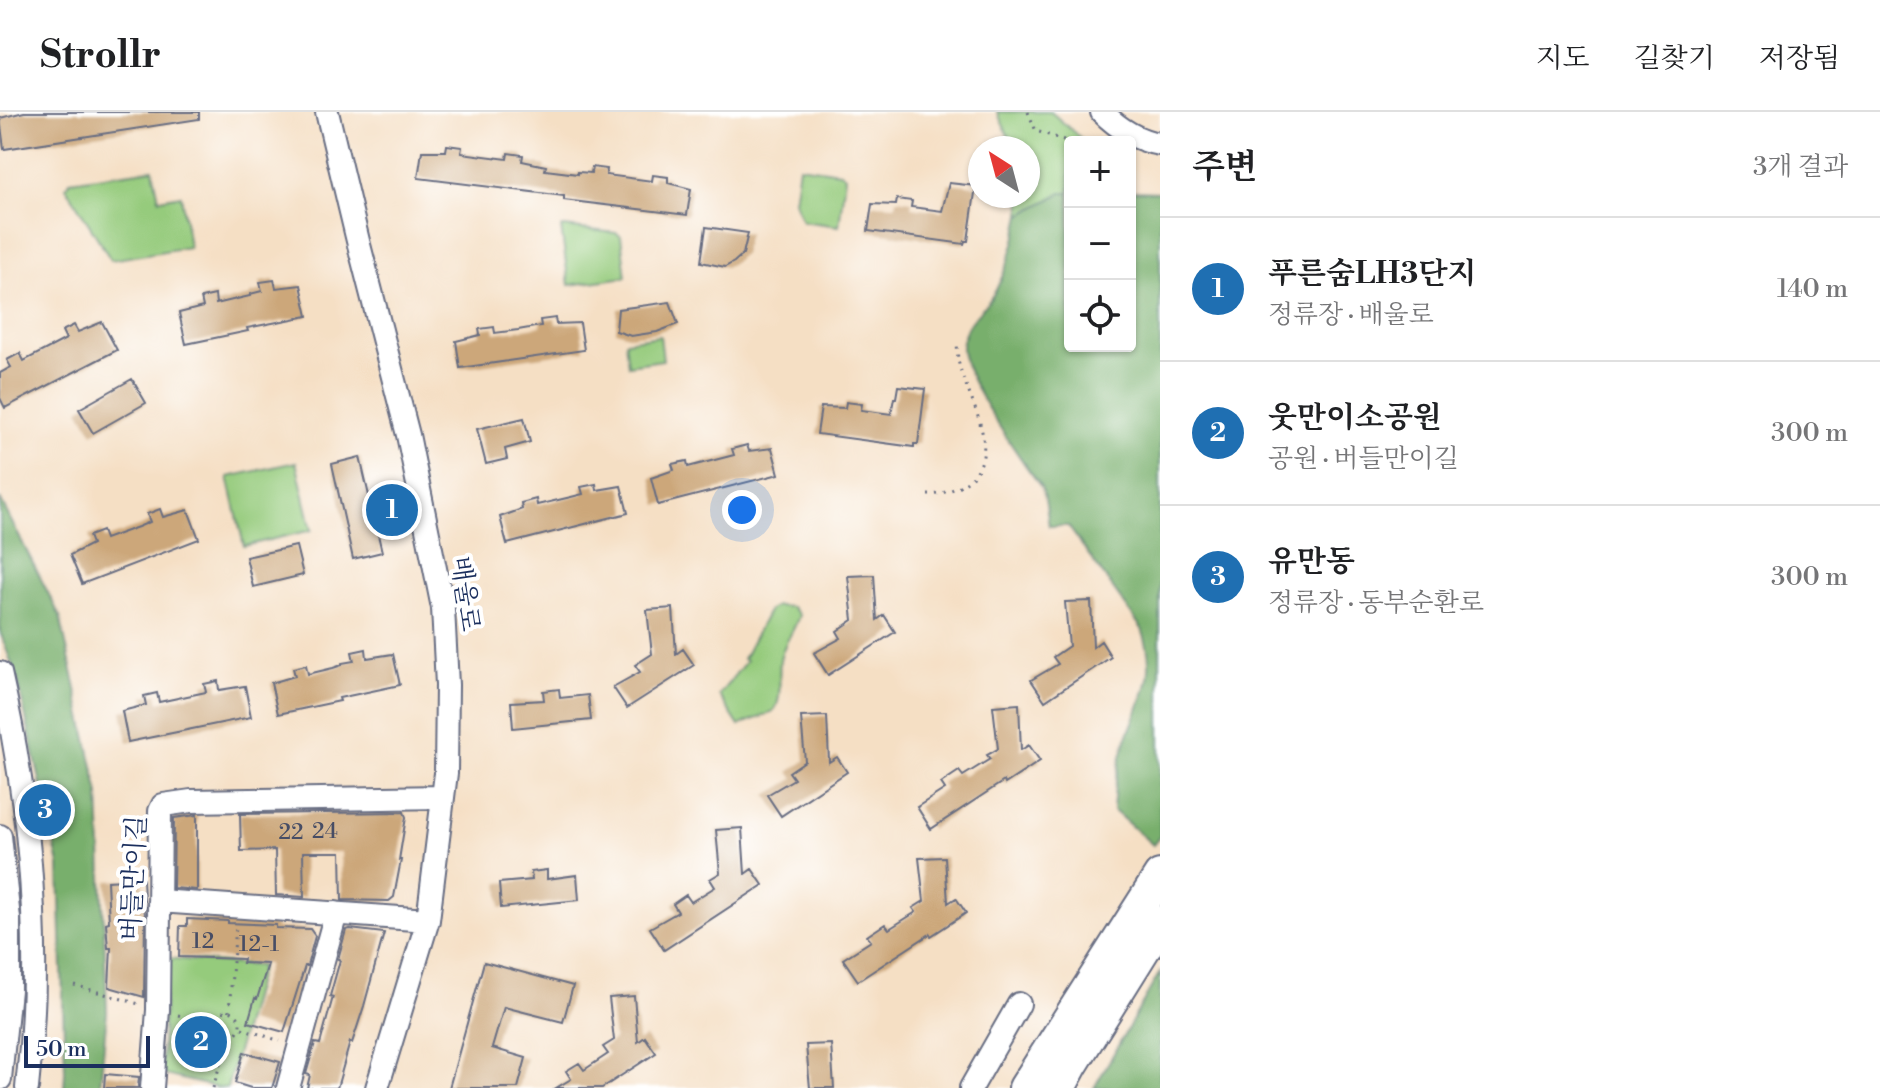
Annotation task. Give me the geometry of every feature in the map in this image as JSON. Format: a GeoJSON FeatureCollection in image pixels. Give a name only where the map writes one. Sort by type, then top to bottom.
{"type":"FeatureCollection","features":[{"type":"Feature","properties":{"kind":"highway"},"geometry":{"type":"LineString","coordinates":[[1025,1088],[1160,876]]}},
{"type":"Feature","properties":{"kind":"highway"},"geometry":{"type":"LineString","coordinates":[[1059,1088],[1160,923]]}},
{"type":"Feature","properties":{"kind":"street","name":"배울로"},"geometry":{"type":"LineString","coordinates":[[327,112],[408,435],[443,608],[447,685],[446,773],[428,920],[377,1088]]}},
{"type":"Feature","properties":{"kind":"street"},"geometry":{"type":"LineString","coordinates":[[1102,112],[1113,123],[1148,142],[1160,144]]}},
{"type":"Feature","properties":{"kind":"street"},"geometry":{"type":"LineString","coordinates":[[0,673],[27,827],[35,920],[32,1034],[27,1088]]}},
{"type":"Feature","properties":{"kind":"street","name":"버들만이길"},"geometry":{"type":"LineString","coordinates":[[152,1088],[158,1010],[160,811],[163,805],[191,801],[443,797]]}},
{"type":"Feature","properties":{"kind":"street"},"geometry":{"type":"LineString","coordinates":[[0,836],[9,919],[9,990],[0,1079]]}},
{"type":"Feature","properties":{"kind":"street"},"geometry":{"type":"LineString","coordinates":[[159,901],[428,920]]}},
{"type":"Feature","properties":{"kind":"street"},"geometry":{"type":"LineString","coordinates":[[288,1088],[336,913]]}},
{"type":"Feature","properties":{"kind":"street"},"geometry":{"type":"LineString","coordinates":[[971,1088],[1019,1004]]}},
{"type":"Feature","properties":{"kind":"path"},"geometry":{"type":"LineString","coordinates":[[1028,112],[1036,131],[1064,140]]}},
{"type":"Feature","properties":{"kind":"path"},"geometry":{"type":"LineString","coordinates":[[928,495],[937,495],[960,486],[973,477],[982,461],[984,438],[959,364],[957,345]]}},
{"type":"Feature","properties":{"kind":"path"},"geometry":{"type":"LineString","coordinates":[[229,1011],[238,906]]}},
{"type":"Feature","properties":{"kind":"path"},"geometry":{"type":"LineString","coordinates":[[74,985],[214,1024]]}},
{"type":"Feature","properties":{"kind":"path"},"geometry":{"type":"LineString","coordinates":[[229,1011],[239,1019],[240,1027],[236,1035],[228,1038],[217,1032],[214,1024],[217,1016],[229,1011]]}},
{"type":"Feature","properties":{"kind":"path"},"geometry":{"type":"LineString","coordinates":[[240,1027],[298,1048]]}},
{"type":"Feature","properties":{"kind":"path"},"geometry":{"type":"LineString","coordinates":[[213,1088],[228,1038]]}},
{"type":"Feature","properties":{"kind":"green space"},"geometry":{"type":"Polygon","coordinates":[[[997,112],[1051,112],[1078,136],[1064,136],[1064,193],[1040,205],[1040,136],[1008,136],[997,112]]]}},
{"type":"Feature","properties":{"kind":"green space"},"geometry":{"type":"Polygon","coordinates":[[[799,166],[840,172],[845,176],[839,226],[802,221],[794,201],[799,166]]]}},
{"type":"Feature","properties":{"kind":"green space"},"geometry":{"type":"Polygon","coordinates":[[[153,169],[159,199],[181,195],[189,247],[111,260],[66,187],[70,181],[153,169]]]}},
{"type":"Feature","properties":{"kind":"green space"},"geometry":{"type":"Polygon","coordinates":[[[1136,191],[1160,192],[1160,836],[1153,845],[1113,810],[1120,760],[1146,688],[1149,661],[1142,629],[1068,526],[1049,526],[1042,488],[978,392],[964,360],[962,347],[966,329],[1000,281],[1021,215],[1040,208],[1040,205],[1064,193],[1064,352],[1136,352],[1136,191]]]}},
{"type":"Feature","properties":{"kind":"green space"},"geometry":{"type":"Polygon","coordinates":[[[1021,208],[1034,208],[1021,215],[1021,208]]]}},
{"type":"Feature","properties":{"kind":"green space"},"geometry":{"type":"Polygon","coordinates":[[[561,228],[621,236],[626,277],[569,285],[561,228]]]}},
{"type":"Feature","properties":{"kind":"green space"},"geometry":{"type":"Polygon","coordinates":[[[660,336],[663,360],[628,365],[625,341],[660,336]]]}},
{"type":"Feature","properties":{"kind":"green space"},"geometry":{"type":"Polygon","coordinates":[[[296,462],[312,530],[244,546],[228,477],[296,462]]]}},
{"type":"Feature","properties":{"kind":"green space"},"geometry":{"type":"Polygon","coordinates":[[[0,499],[60,616],[99,794],[107,1011],[100,1088],[64,1088],[59,865],[17,678],[0,632],[0,499]]]}},
{"type":"Feature","properties":{"kind":"green space"},"geometry":{"type":"Polygon","coordinates":[[[776,606],[792,607],[799,615],[781,655],[778,702],[770,713],[739,726],[719,695],[746,661],[743,659],[767,613],[776,606]]]}},
{"type":"Feature","properties":{"kind":"green space"},"geometry":{"type":"Polygon","coordinates":[[[166,958],[261,966],[227,1088],[161,1074],[166,958]]]}},
{"type":"Feature","properties":{"kind":"green space"},"geometry":{"type":"Polygon","coordinates":[[[1160,972],[1160,1088],[1094,1088],[1160,972]]]}},
{"type":"Feature","properties":{"kind":"building"},"geometry":{"type":"Polygon","coordinates":[[[24,112],[199,112],[199,119],[4,149],[0,118],[24,112]]]}},
{"type":"Feature","properties":{"kind":"building"},"geometry":{"type":"Polygon","coordinates":[[[447,145],[462,147],[461,153],[507,159],[508,153],[523,155],[522,161],[546,166],[545,170],[578,174],[591,173],[592,167],[607,169],[606,175],[652,181],[653,175],[668,177],[668,183],[691,189],[687,215],[418,178],[422,151],[446,151],[447,145]]]}},
{"type":"Feature","properties":{"kind":"building"},"geometry":{"type":"Polygon","coordinates":[[[949,183],[968,185],[968,208],[973,208],[968,241],[964,244],[868,231],[872,204],[896,205],[897,199],[912,201],[911,207],[942,211],[949,183]]]}},
{"type":"Feature","properties":{"kind":"building"},"geometry":{"type":"Polygon","coordinates":[[[706,227],[748,233],[743,254],[725,267],[701,262],[706,227]]]}},
{"type":"Feature","properties":{"kind":"building"},"geometry":{"type":"Polygon","coordinates":[[[274,280],[276,288],[301,285],[308,316],[186,344],[179,313],[203,307],[201,298],[215,295],[216,304],[250,296],[262,291],[260,282],[274,280]]]}},
{"type":"Feature","properties":{"kind":"building"},"geometry":{"type":"Polygon","coordinates":[[[670,302],[678,324],[657,332],[631,336],[616,331],[618,309],[670,302]]]}},
{"type":"Feature","properties":{"kind":"building"},"geometry":{"type":"Polygon","coordinates":[[[555,318],[556,324],[580,323],[584,350],[460,368],[456,341],[480,335],[479,329],[494,327],[495,333],[518,330],[541,326],[540,320],[555,318]]]}},
{"type":"Feature","properties":{"kind":"building"},"geometry":{"type":"Polygon","coordinates":[[[102,322],[117,350],[5,408],[0,398],[0,373],[11,367],[7,360],[20,353],[24,361],[66,339],[62,331],[74,325],[78,332],[102,322]]]}},
{"type":"Feature","properties":{"kind":"building"},"geometry":{"type":"Polygon","coordinates":[[[132,379],[146,403],[93,433],[79,409],[132,379]]]}},
{"type":"Feature","properties":{"kind":"building"},"geometry":{"type":"Polygon","coordinates":[[[898,386],[925,389],[918,444],[914,447],[817,434],[821,407],[845,408],[846,402],[862,404],[861,410],[891,414],[898,386]]]}},
{"type":"Feature","properties":{"kind":"building"},"geometry":{"type":"Polygon","coordinates":[[[524,418],[530,442],[505,449],[507,459],[486,464],[477,429],[524,418]]]}},
{"type":"Feature","properties":{"kind":"building"},"geometry":{"type":"Polygon","coordinates":[[[747,445],[749,451],[772,448],[779,474],[658,505],[651,478],[674,470],[672,464],[687,461],[688,467],[734,455],[732,449],[747,445]]]}},
{"type":"Feature","properties":{"kind":"building"},"geometry":{"type":"Polygon","coordinates":[[[360,457],[382,552],[353,559],[332,464],[360,457]]]}},
{"type":"Feature","properties":{"kind":"building"},"geometry":{"type":"Polygon","coordinates":[[[596,484],[597,490],[621,486],[628,513],[507,544],[500,517],[522,509],[521,503],[536,499],[537,505],[583,494],[581,487],[596,484]]]}},
{"type":"Feature","properties":{"kind":"building"},"geometry":{"type":"Polygon","coordinates":[[[160,509],[163,517],[188,510],[199,539],[82,584],[70,555],[92,544],[89,536],[102,531],[105,539],[138,527],[150,522],[147,514],[160,509]]]}},
{"type":"Feature","properties":{"kind":"building"},"geometry":{"type":"Polygon","coordinates":[[[296,546],[303,575],[253,587],[246,557],[296,546]]]}},
{"type":"Feature","properties":{"kind":"building"},"geometry":{"type":"Polygon","coordinates":[[[874,575],[877,620],[884,615],[895,632],[828,675],[814,653],[841,638],[837,631],[853,620],[848,576],[874,575]]]}},
{"type":"Feature","properties":{"kind":"building"},"geometry":{"type":"Polygon","coordinates":[[[1091,601],[1093,647],[1101,641],[1111,657],[1045,701],[1031,680],[1058,664],[1053,657],[1069,646],[1065,602],[1091,601]]]}},
{"type":"Feature","properties":{"kind":"building"},"geometry":{"type":"Polygon","coordinates":[[[673,608],[676,654],[683,649],[694,665],[627,708],[613,687],[640,672],[635,665],[652,654],[647,610],[673,608]]]}},
{"type":"Feature","properties":{"kind":"building"},"geometry":{"type":"Polygon","coordinates":[[[366,649],[367,658],[393,654],[400,685],[278,714],[271,683],[295,676],[293,668],[306,665],[308,674],[354,661],[352,652],[366,649]]]}},
{"type":"Feature","properties":{"kind":"building"},"geometry":{"type":"Polygon","coordinates":[[[218,681],[219,690],[245,686],[251,717],[128,742],[122,711],[146,705],[144,696],[157,693],[159,702],[206,692],[204,684],[218,681]]]}},
{"type":"Feature","properties":{"kind":"building"},"geometry":{"type":"Polygon","coordinates":[[[559,689],[560,698],[588,695],[591,720],[513,728],[511,702],[544,700],[543,691],[559,689]]]}},
{"type":"Feature","properties":{"kind":"building"},"geometry":{"type":"Polygon","coordinates":[[[1019,704],[1021,750],[1029,745],[1040,761],[931,829],[917,807],[945,789],[941,783],[959,771],[963,776],[990,759],[987,755],[998,749],[993,706],[1019,704]]]}},
{"type":"Feature","properties":{"kind":"building"},"geometry":{"type":"Polygon","coordinates":[[[827,716],[829,762],[837,757],[847,772],[781,816],[767,795],[794,779],[789,772],[805,761],[801,717],[827,716]]]}},
{"type":"Feature","properties":{"kind":"building"},"geometry":{"type":"Polygon","coordinates":[[[404,812],[401,860],[394,897],[389,901],[342,900],[341,852],[303,852],[304,897],[276,895],[275,850],[241,851],[240,814],[404,812]]]}},
{"type":"Feature","properties":{"kind":"building"},"geometry":{"type":"Polygon","coordinates":[[[197,815],[197,890],[173,888],[174,818],[197,815]]]}},
{"type":"Feature","properties":{"kind":"building"},"geometry":{"type":"Polygon","coordinates":[[[742,828],[745,874],[752,869],[763,885],[664,950],[650,928],[678,912],[673,904],[686,895],[691,902],[715,887],[710,879],[720,873],[716,830],[742,828]]]}},
{"type":"Feature","properties":{"kind":"building"},"geometry":{"type":"Polygon","coordinates":[[[945,857],[948,903],[956,898],[966,913],[858,981],[843,959],[871,941],[867,936],[885,924],[889,929],[916,912],[913,908],[924,901],[919,858],[945,857]]]}},
{"type":"Feature","properties":{"kind":"building"},"geometry":{"type":"Polygon","coordinates":[[[547,870],[547,879],[577,875],[579,900],[501,908],[499,883],[532,880],[531,872],[547,870]]]}},
{"type":"Feature","properties":{"kind":"building"},"geometry":{"type":"Polygon","coordinates":[[[143,879],[144,997],[109,987],[111,948],[108,948],[106,923],[109,922],[107,881],[143,879]]]}},
{"type":"Feature","properties":{"kind":"building"},"geometry":{"type":"Polygon","coordinates":[[[187,919],[310,929],[315,936],[284,1032],[248,1022],[268,964],[242,963],[243,959],[179,957],[180,926],[187,926],[187,919]]]}},
{"type":"Feature","properties":{"kind":"building"},"geometry":{"type":"Polygon","coordinates":[[[346,930],[384,933],[337,1088],[307,1088],[310,1075],[306,1074],[315,1043],[320,1044],[333,997],[330,996],[338,959],[346,930]]]}},
{"type":"Feature","properties":{"kind":"building"},"geometry":{"type":"Polygon","coordinates":[[[484,962],[573,986],[563,1022],[504,1007],[492,1048],[526,1058],[518,1088],[449,1088],[484,962]]]}},
{"type":"Feature","properties":{"kind":"building"},"geometry":{"type":"Polygon","coordinates":[[[634,996],[638,1042],[645,1037],[656,1053],[602,1088],[556,1088],[571,1079],[566,1071],[579,1063],[584,1070],[608,1054],[603,1047],[614,1040],[609,998],[634,996]]]}},
{"type":"Feature","properties":{"kind":"building"},"geometry":{"type":"Polygon","coordinates":[[[831,1044],[834,1088],[810,1088],[806,1045],[831,1044]]]}},
{"type":"Feature","properties":{"kind":"building"},"geometry":{"type":"Polygon","coordinates":[[[244,1052],[280,1062],[272,1088],[251,1088],[235,1083],[244,1052]]]}},
{"type":"Feature","properties":{"kind":"building"},"geometry":{"type":"Polygon","coordinates":[[[105,1074],[139,1077],[138,1088],[104,1088],[105,1074]]]}},
{"type":"Feature","properties":{"kind":"place","name":"푸른숨LH3단지"},"geometry":{"type":"Point","coordinates":[392,510]}},
{"type":"Feature","properties":{"kind":"place","name":"유만동"},"geometry":{"type":"Point","coordinates":[45,810]}},
{"type":"Feature","properties":{"kind":"place","name":"웃만이소공원"},"geometry":{"type":"Point","coordinates":[201,1042]}}]}
